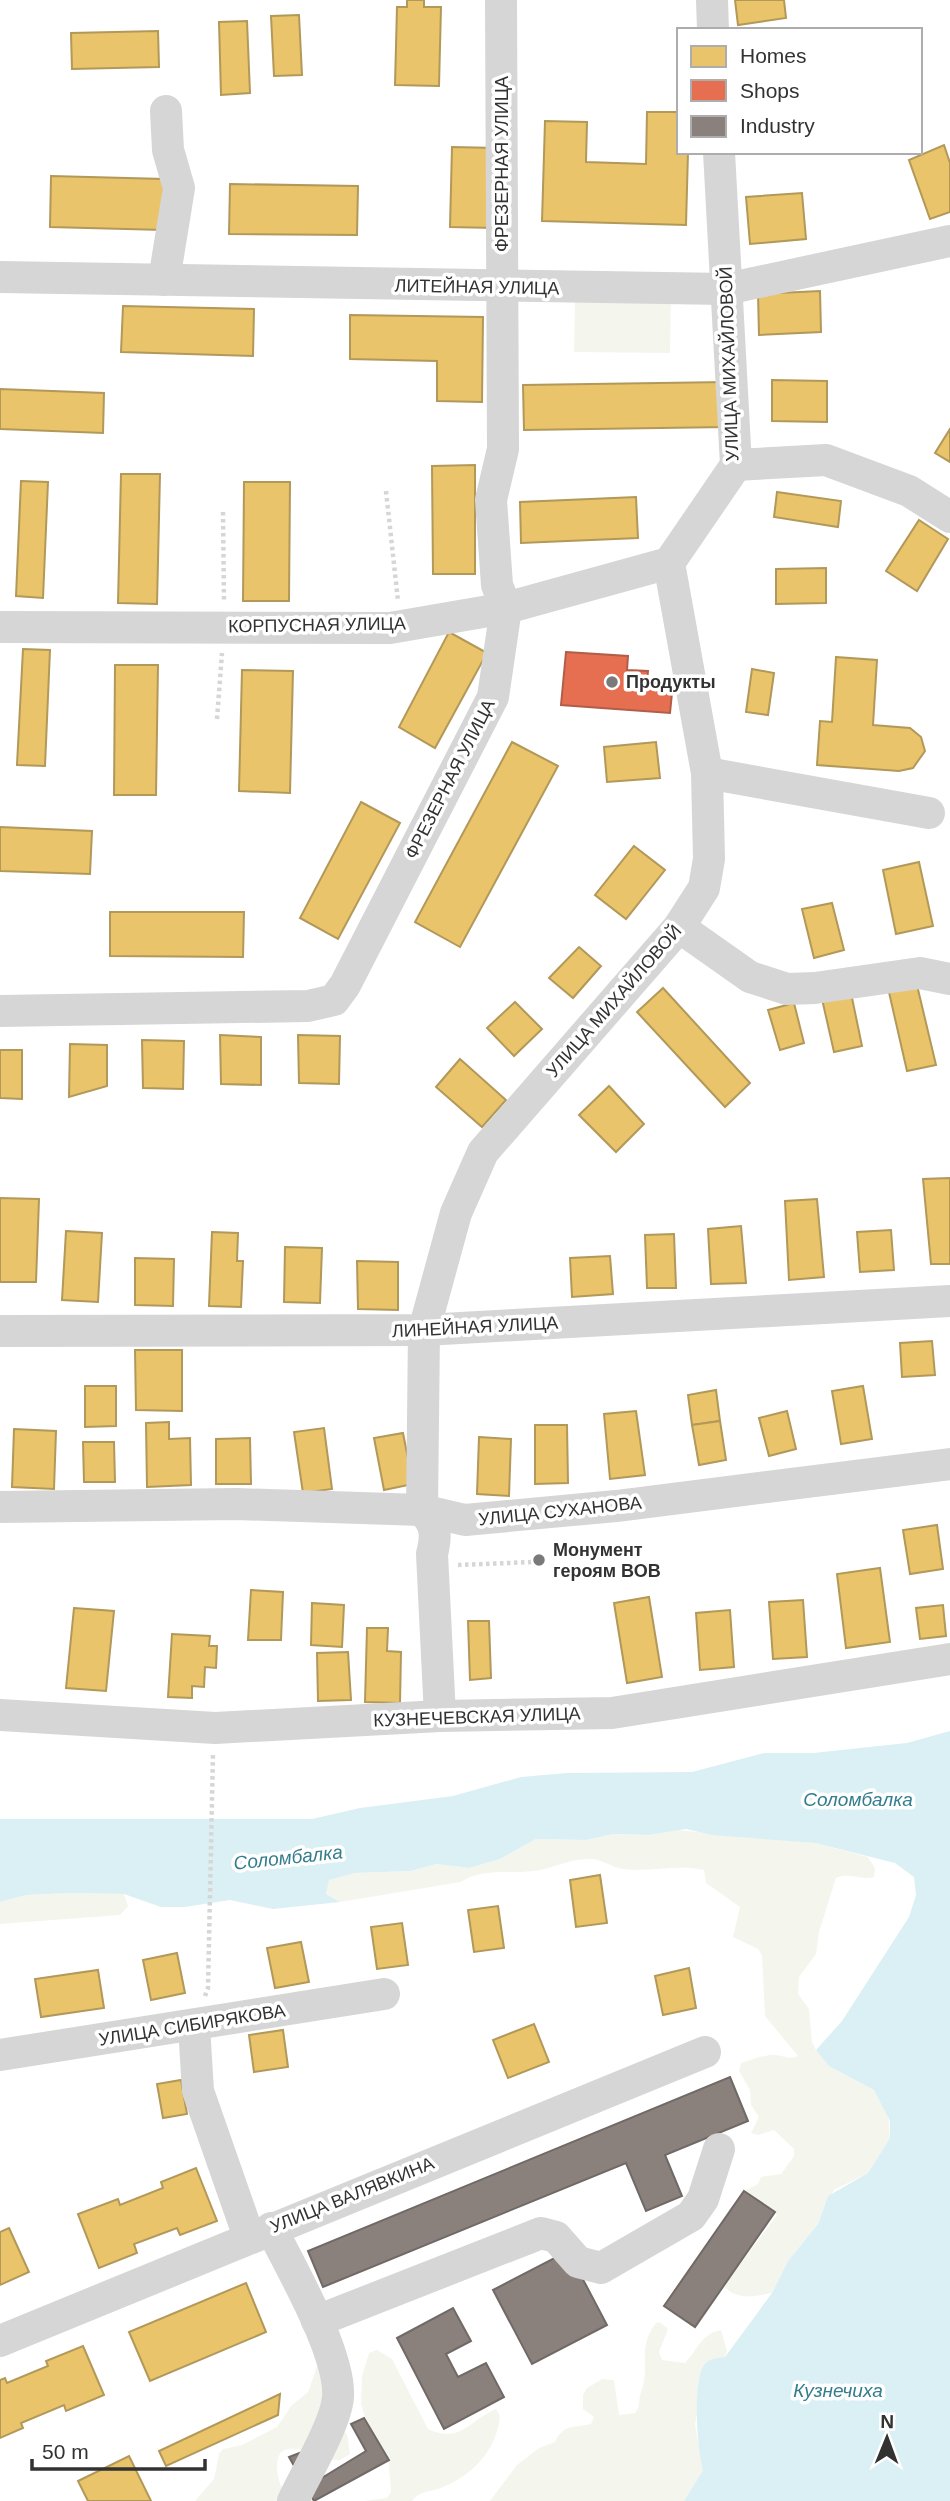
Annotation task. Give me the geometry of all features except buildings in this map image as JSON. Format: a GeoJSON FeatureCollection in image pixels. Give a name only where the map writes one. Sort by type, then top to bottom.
{"type":"FeatureCollection","features":[{"type":"Feature","properties":{"kind":"street","name":"ФРЕЗЕРНАЯ УЛИЦА"},"geometry":{"type":"LineString","coordinates":[[0,1011],[308,1006],[334,1000],[345,985],[493,697],[506,608],[497,584],[491,500],[503,449],[501,0]]}},
{"type":"Feature","properties":{"kind":"street"},"geometry":{"type":"LineString","coordinates":[[712,0],[713,28]]}},
{"type":"Feature","properties":{"kind":"street"},"geometry":{"type":"LineString","coordinates":[[164,280],[179,188],[168,150],[166,111]]}},
{"type":"Feature","properties":{"kind":"street","name":"УЛИЦА МИХАЙЛОВОЙ"},"geometry":{"type":"LineString","coordinates":[[440,1716],[432,1567],[436,1538],[433,1521],[422,1510],[424,1330],[456,1213],[482,1152],[679,928],[704,888],[707,869],[707,773],[669,563],[736,465],[719,154]]}},
{"type":"Feature","properties":{"kind":"street","name":"ЛИТЕЙНАЯ УЛИЦА"},"geometry":{"type":"LineString","coordinates":[[0,277],[503,288],[726,289],[950,242]]}},
{"type":"Feature","properties":{"kind":"street"},"geometry":{"type":"LineString","coordinates":[[736,465],[825,460],[909,491],[950,517]]}},
{"type":"Feature","properties":{"kind":"street","name":"КОРПУСНАЯ УЛИЦА"},"geometry":{"type":"LineString","coordinates":[[0,626],[400,626],[506,608],[669,563]]}},
{"type":"Feature","properties":{"kind":"street"},"geometry":{"type":"LineString","coordinates":[[707,773],[929,813]]}},
{"type":"Feature","properties":{"kind":"street"},"geometry":{"type":"LineString","coordinates":[[679,928],[750,977],[787,989],[815,988],[920,973],[950,979]]}},
{"type":"Feature","properties":{"kind":"street","name":"ЛИНЕЙНАЯ УЛИЦА"},"geometry":{"type":"LineString","coordinates":[[0,1331],[424,1330],[950,1301]]}},
{"type":"Feature","properties":{"kind":"street","name":"УЛИЦА СУХАНОВА"},"geometry":{"type":"LineString","coordinates":[[0,1507],[236,1504],[422,1510],[465,1520],[616,1506],[950,1464]]}},
{"type":"Feature","properties":{"kind":"street","name":"КУЗНЕЧЕВСКАЯ УЛИЦА"},"geometry":{"type":"LineString","coordinates":[[0,1715],[215,1728],[440,1716],[612,1713],[950,1660]]}},
{"type":"Feature","properties":{"kind":"street","name":"УЛИЦА СИБИРЯКОВА"},"geometry":{"type":"LineString","coordinates":[[0,2054],[194,2026],[384,1994]]}},
{"type":"Feature","properties":{"kind":"street"},"geometry":{"type":"LineString","coordinates":[[194,2026],[198,2091],[260,2233],[317,2321],[337,2381],[338,2399],[293,2501]]}},
{"type":"Feature","properties":{"kind":"street","name":"УЛИЦА ВАЛЯВКИНА"},"geometry":{"type":"LineString","coordinates":[[0,2341],[705,2052]]}},
{"type":"Feature","properties":{"kind":"street"},"geometry":{"type":"LineString","coordinates":[[317,2321],[541,2233],[556,2237],[578,2262],[601,2267],[691,2217],[703,2199],[719,2149]]}},
{"type":"Feature","properties":{"kind":"path"},"geometry":{"type":"LineString","coordinates":[[386,491],[400,626]]}},
{"type":"Feature","properties":{"kind":"path"},"geometry":{"type":"LineString","coordinates":[[432,1567],[533,1562]]}},
{"type":"Feature","properties":{"kind":"path"},"geometry":{"type":"LineString","coordinates":[[194,2026],[208,1988],[213,1759]]}},
{"type":"Feature","properties":{"kind":"shaded area"},"geometry":{"type":"Polygon","coordinates":[[[575,300],[671,300],[670,353],[574,352],[575,300]]]}},
{"type":"Feature","properties":{"kind":"shaded area"},"geometry":{"type":"Polygon","coordinates":[[[677,1830],[815,1843],[868,1857],[875,1868],[874,1877],[836,1878],[819,1932],[816,1954],[799,1977],[798,1994],[809,2009],[812,2042],[816,2050],[837,2070],[874,2090],[888,2112],[890,2138],[868,2173],[834,2190],[825,2204],[818,2224],[788,2261],[772,2293],[740,2296],[724,2286],[777,2215],[744,2191],[758,2184],[761,2177],[781,2174],[794,2156],[794,2149],[774,2130],[758,2135],[751,2133],[759,2117],[751,2105],[750,2090],[739,2071],[741,2063],[763,2056],[798,2056],[765,2016],[762,1955],[758,1949],[733,1937],[740,1907],[706,1883],[704,1870],[623,1869],[587,1859],[534,1871],[486,1873],[461,1882],[340,1902],[326,1894],[328,1880],[355,1873],[411,1871],[436,1864],[469,1868],[500,1859],[536,1839],[586,1840],[613,1834],[649,1835],[677,1830]]]}},
{"type":"Feature","properties":{"kind":"shaded area"},"geometry":{"type":"Polygon","coordinates":[[[124,1894],[128,1906],[120,1915],[0,1924],[0,1902],[26,1895],[124,1894]]]}},
{"type":"Feature","properties":{"kind":"shaded area"},"geometry":{"type":"Polygon","coordinates":[[[660,2322],[668,2329],[659,2352],[662,2360],[685,2363],[708,2335],[721,2330],[727,2351],[725,2358],[715,2358],[698,2381],[699,2405],[695,2424],[703,2470],[684,2501],[490,2501],[517,2465],[539,2448],[555,2442],[565,2429],[591,2424],[594,2417],[583,2409],[583,2395],[587,2388],[602,2379],[614,2380],[619,2415],[635,2413],[644,2382],[647,2341],[656,2323],[660,2322]]]}},
{"type":"Feature","properties":{"kind":"shaded area"},"geometry":{"type":"Polygon","coordinates":[[[377,2350],[392,2359],[428,2429],[449,2434],[464,2429],[496,2409],[500,2416],[494,2440],[472,2469],[452,2483],[421,2494],[412,2501],[364,2501],[387,2498],[391,2492],[388,2455],[368,2427],[361,2404],[362,2376],[369,2353],[377,2350]]]}},
{"type":"Feature","properties":{"kind":"shaded area"},"geometry":{"type":"Polygon","coordinates":[[[318,2364],[339,2428],[347,2434],[350,2454],[340,2460],[332,2460],[302,2450],[284,2450],[279,2456],[277,2468],[281,2486],[293,2501],[195,2501],[214,2479],[219,2454],[223,2449],[242,2445],[277,2427],[291,2406],[308,2392],[318,2364]]]}},
{"type":"Feature","properties":{"kind":"water"},"geometry":{"type":"Polygon","coordinates":[[[950,1731],[950,2501],[684,2501],[703,2470],[697,2398],[698,2384],[705,2364],[711,2359],[725,2357],[772,2293],[788,2261],[818,2224],[828,2196],[868,2173],[890,2138],[890,2121],[874,2090],[829,2066],[816,2050],[842,2021],[909,1917],[916,1895],[914,1877],[895,1863],[815,1843],[712,1835],[686,1829],[649,1835],[613,1834],[586,1840],[536,1839],[500,1859],[469,1868],[436,1864],[411,1871],[355,1873],[329,1880],[326,1894],[340,1902],[273,1909],[230,1900],[185,1907],[161,1907],[124,1894],[71,1893],[26,1895],[0,1902],[0,1819],[312,1819],[360,1808],[453,1796],[521,1777],[567,1773],[692,1772],[764,1753],[813,1753],[907,1743],[950,1731]]]}},
{"type":"Feature","properties":{"kind":"place","name":"Продукты"},"geometry":{"type":"Point","coordinates":[612,682]}},
{"type":"Feature","properties":{"kind":"place","name":"Монумент героям ВОВ"},"geometry":{"type":"Point","coordinates":[539,1560]}},
{"type":"Feature","properties":{"kind":"water label","name":"Соломбалка"},"geometry":{"type":"Point","coordinates":[858,1799]}},
{"type":"Feature","properties":{"kind":"water label","name":"Соломбалка"},"geometry":{"type":"Point","coordinates":[288,1857]}},
{"type":"Feature","properties":{"kind":"water label","name":"Кузнечиха"},"geometry":{"type":"Point","coordinates":[838,2390]}}]}
